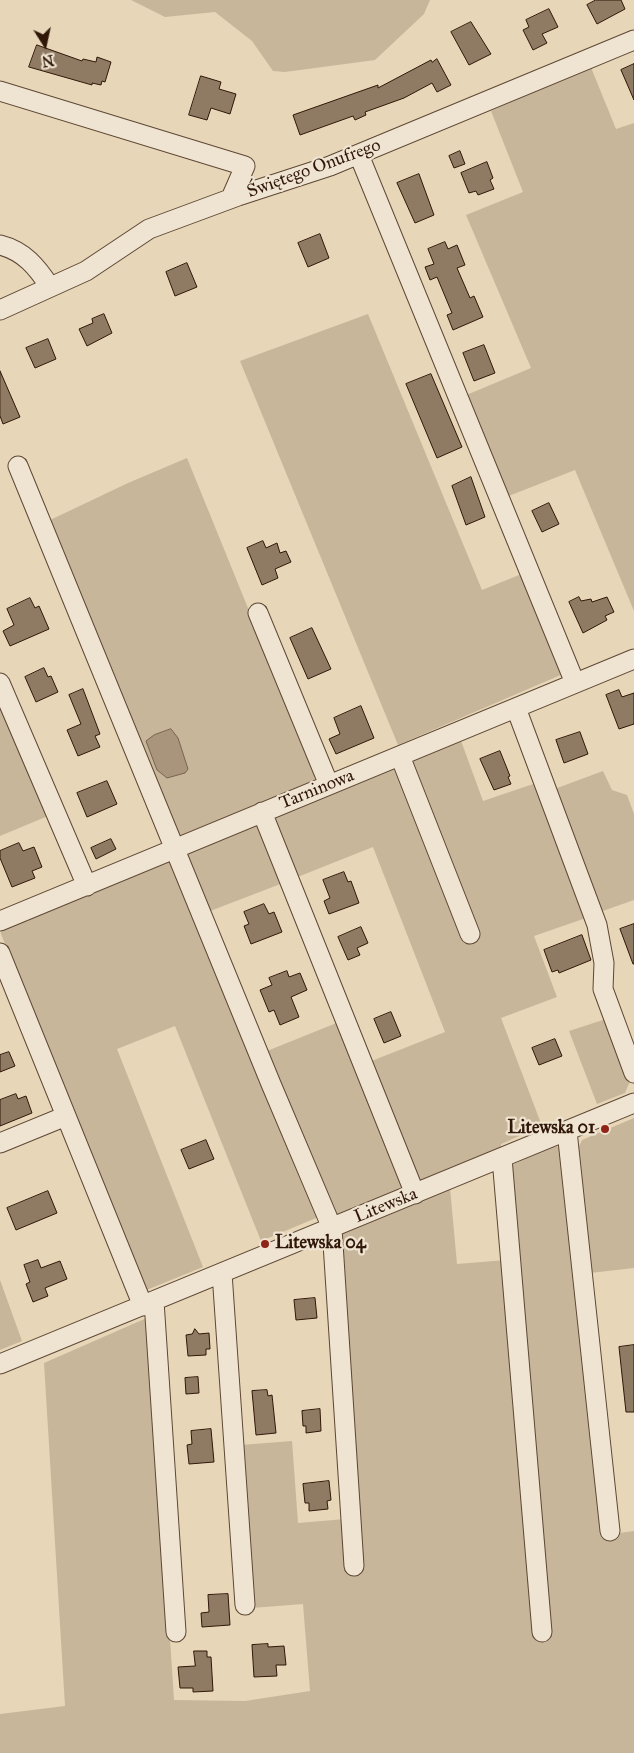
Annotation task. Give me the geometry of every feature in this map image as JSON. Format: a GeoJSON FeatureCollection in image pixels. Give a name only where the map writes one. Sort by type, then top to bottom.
{"type":"FeatureCollection","features":[{"type":"Feature","properties":{"kind":"street","name":"Świętego Onufrego"},"geometry":{"type":"LineString","coordinates":[[0,310],[86,271],[149,228],[359,155],[634,40]]}},
{"type":"Feature","properties":{"kind":"street"},"geometry":{"type":"LineString","coordinates":[[0,91],[245,166],[231,198]]}},
{"type":"Feature","properties":{"kind":"street"},"geometry":{"type":"LineString","coordinates":[[359,155],[575,683]]}},
{"type":"Feature","properties":{"kind":"street"},"geometry":{"type":"LineString","coordinates":[[0,245],[14,248],[31,260],[50,287]]}},
{"type":"Feature","properties":{"kind":"street"},"geometry":{"type":"LineString","coordinates":[[18,466],[332,1228],[354,1566]]}},
{"type":"Feature","properties":{"kind":"street"},"geometry":{"type":"LineString","coordinates":[[258,613],[329,785]]}},
{"type":"Feature","properties":{"kind":"street","name":"Tarninowa"},"geometry":{"type":"LineString","coordinates":[[0,921],[176,850],[262,812],[634,659]]}},
{"type":"Feature","properties":{"kind":"street"},"geometry":{"type":"LineString","coordinates":[[0,682],[87,886]]}},
{"type":"Feature","properties":{"kind":"street"},"geometry":{"type":"LineString","coordinates":[[516,708],[597,925],[604,963],[603,989],[634,1073]]}},
{"type":"Feature","properties":{"kind":"street"},"geometry":{"type":"LineString","coordinates":[[400,756],[470,934]]}},
{"type":"Feature","properties":{"kind":"street"},"geometry":{"type":"LineString","coordinates":[[262,812],[415,1194]]}},
{"type":"Feature","properties":{"kind":"street"},"geometry":{"type":"LineString","coordinates":[[0,953],[66,1116],[148,1304],[176,1632]]}},
{"type":"Feature","properties":{"kind":"street","name":"Litewska"},"geometry":{"type":"LineString","coordinates":[[0,1364],[634,1103]]}},
{"type":"Feature","properties":{"kind":"street"},"geometry":{"type":"LineString","coordinates":[[0,1143],[66,1116]]}},
{"type":"Feature","properties":{"kind":"street"},"geometry":{"type":"LineString","coordinates":[[567,1131],[610,1531]]}},
{"type":"Feature","properties":{"kind":"street"},"geometry":{"type":"LineString","coordinates":[[502,1158],[542,1632]]}},
{"type":"Feature","properties":{"kind":"street"},"geometry":{"type":"LineString","coordinates":[[222,1273],[245,1605]]}},
{"type":"Feature","properties":{"kind":"shaded area"},"geometry":{"type":"Polygon","coordinates":[[[131,0],[430,0],[424,14],[375,60],[285,72],[273,71],[252,41],[215,12],[165,17],[131,0]]]}},
{"type":"Feature","properties":{"kind":"shaded area"},"geometry":{"type":"Polygon","coordinates":[[[594,64],[592,70],[616,129],[634,123],[634,611],[575,470],[506,497],[563,674],[398,745],[240,361],[368,314],[482,590],[524,573],[452,401],[531,368],[466,215],[523,192],[491,111],[594,64]]]}},
{"type":"Feature","properties":{"kind":"shaded area"},"geometry":{"type":"Polygon","coordinates":[[[187,458],[315,773],[314,785],[176,840],[46,522],[128,483],[187,458]]]}},
{"type":"Feature","properties":{"kind":"shaded area"},"geometry":{"type":"Polygon","coordinates":[[[0,700],[48,816],[0,836],[0,700]]]}},
{"type":"Feature","properties":{"kind":"shaded area"},"geometry":{"type":"Polygon","coordinates":[[[171,729],[178,738],[188,769],[185,773],[167,778],[157,770],[146,741],[154,735],[171,729]]]}},
{"type":"Feature","properties":{"kind":"shaded area"},"geometry":{"type":"Polygon","coordinates":[[[460,738],[483,801],[536,783],[586,918],[534,936],[557,997],[501,1018],[542,1126],[501,1144],[501,1149],[421,1182],[415,1179],[369,1062],[445,1032],[373,847],[295,878],[273,818],[460,738]]]}},
{"type":"Feature","properties":{"kind":"shaded area"},"geometry":{"type":"Polygon","coordinates":[[[603,771],[612,790],[627,795],[634,814],[634,900],[597,913],[552,790],[603,771]]]}},
{"type":"Feature","properties":{"kind":"shaded area"},"geometry":{"type":"Polygon","coordinates":[[[255,825],[262,831],[283,883],[205,913],[181,852],[255,825]]]}},
{"type":"Feature","properties":{"kind":"shaded area"},"geometry":{"type":"Polygon","coordinates":[[[173,855],[321,1216],[261,1241],[175,1026],[117,1049],[203,1267],[144,1291],[1,934],[1,928],[173,855]]]}},
{"type":"Feature","properties":{"kind":"shaded area"},"geometry":{"type":"Polygon","coordinates":[[[606,1019],[630,1081],[625,1093],[597,1104],[569,1031],[606,1019]]]}},
{"type":"Feature","properties":{"kind":"shaded area"},"geometry":{"type":"Polygon","coordinates":[[[339,1022],[402,1185],[400,1191],[338,1217],[333,1216],[262,1053],[339,1022]]]}},
{"type":"Feature","properties":{"kind":"shaded area"},"geometry":{"type":"Polygon","coordinates":[[[634,1118],[634,1268],[590,1273],[575,1155],[582,1140],[634,1118]]]}},
{"type":"Feature","properties":{"kind":"shaded area"},"geometry":{"type":"Polygon","coordinates":[[[555,1145],[562,1150],[605,1535],[634,1531],[634,1753],[0,1753],[0,1714],[65,1706],[44,1363],[149,1317],[174,1700],[245,1701],[310,1691],[303,1604],[252,1608],[241,1445],[292,1441],[298,1523],[345,1519],[341,1234],[450,1188],[457,1264],[506,1260],[510,1166],[555,1145]]]}},
{"type":"Feature","properties":{"kind":"shaded area"},"geometry":{"type":"Polygon","coordinates":[[[0,1280],[22,1341],[0,1350],[0,1280]]]}},
{"type":"Feature","properties":{"kind":"building"},"geometry":{"type":"Polygon","coordinates":[[[596,0],[621,0],[625,9],[597,24],[587,5],[596,0]]]}},
{"type":"Feature","properties":{"kind":"building"},"geometry":{"type":"Polygon","coordinates":[[[549,9],[558,27],[542,34],[547,43],[533,50],[523,30],[529,27],[526,20],[549,9]]]}},
{"type":"Feature","properties":{"kind":"building"},"geometry":{"type":"Polygon","coordinates":[[[471,22],[491,54],[469,65],[451,32],[471,22]]]}},
{"type":"Feature","properties":{"kind":"building"},"geometry":{"type":"Polygon","coordinates":[[[37,45],[82,61],[83,59],[96,62],[97,57],[111,62],[105,82],[102,81],[101,85],[92,83],[92,85],[29,67],[37,45]]]}},
{"type":"Feature","properties":{"kind":"building"},"geometry":{"type":"Polygon","coordinates":[[[437,59],[451,85],[437,92],[432,83],[404,98],[365,112],[366,115],[355,120],[353,116],[300,135],[293,115],[378,85],[378,88],[431,60],[432,62],[437,59]]]}},
{"type":"Feature","properties":{"kind":"building"},"geometry":{"type":"Polygon","coordinates":[[[634,64],[634,100],[621,70],[634,64]]]}},
{"type":"Feature","properties":{"kind":"building"},"geometry":{"type":"Polygon","coordinates":[[[201,76],[221,82],[219,89],[236,94],[230,114],[211,108],[207,120],[189,115],[201,76]]]}},
{"type":"Feature","properties":{"kind":"building"},"geometry":{"type":"Polygon","coordinates":[[[460,151],[465,164],[454,168],[449,156],[460,151]]]}},
{"type":"Feature","properties":{"kind":"building"},"geometry":{"type":"Polygon","coordinates":[[[487,162],[493,178],[490,180],[494,189],[478,195],[476,191],[469,193],[461,173],[487,162]]]}},
{"type":"Feature","properties":{"kind":"building"},"geometry":{"type":"Polygon","coordinates":[[[419,174],[434,215],[415,223],[397,183],[419,174]]]}},
{"type":"Feature","properties":{"kind":"building"},"geometry":{"type":"Polygon","coordinates":[[[320,234],[329,258],[308,267],[298,243],[320,234]]]}},
{"type":"Feature","properties":{"kind":"building"},"geometry":{"type":"Polygon","coordinates":[[[445,242],[448,249],[457,245],[465,265],[457,268],[470,298],[474,296],[483,317],[453,330],[447,315],[452,313],[437,277],[430,280],[425,267],[434,264],[428,249],[445,242]]]}},
{"type":"Feature","properties":{"kind":"building"},"geometry":{"type":"Polygon","coordinates":[[[187,263],[197,287],[175,296],[166,272],[187,263]]]}},
{"type":"Feature","properties":{"kind":"building"},"geometry":{"type":"Polygon","coordinates":[[[104,314],[112,333],[87,346],[79,329],[93,323],[92,319],[104,314]]]}},
{"type":"Feature","properties":{"kind":"building"},"geometry":{"type":"Polygon","coordinates":[[[48,339],[56,359],[35,368],[26,348],[48,339]]]}},
{"type":"Feature","properties":{"kind":"building"},"geometry":{"type":"Polygon","coordinates":[[[484,345],[495,373],[474,381],[463,353],[484,345]]]}},
{"type":"Feature","properties":{"kind":"building"},"geometry":{"type":"Polygon","coordinates":[[[0,371],[20,417],[3,424],[0,416],[0,371]]]}},
{"type":"Feature","properties":{"kind":"building"},"geometry":{"type":"Polygon","coordinates":[[[431,374],[462,447],[437,458],[406,384],[431,374]]]}},
{"type":"Feature","properties":{"kind":"building"},"geometry":{"type":"Polygon","coordinates":[[[471,477],[485,517],[466,525],[452,486],[471,477]]]}},
{"type":"Feature","properties":{"kind":"building"},"geometry":{"type":"Polygon","coordinates":[[[549,503],[559,524],[542,532],[532,511],[549,503]]]}},
{"type":"Feature","properties":{"kind":"building"},"geometry":{"type":"Polygon","coordinates":[[[263,541],[266,548],[277,543],[280,553],[286,551],[291,562],[275,569],[278,578],[262,585],[247,548],[263,541]]]}},
{"type":"Feature","properties":{"kind":"building"},"geometry":{"type":"Polygon","coordinates":[[[579,597],[581,601],[591,599],[592,602],[607,597],[614,612],[605,616],[607,620],[583,633],[569,602],[579,597]]]}},
{"type":"Feature","properties":{"kind":"building"},"geometry":{"type":"Polygon","coordinates":[[[30,598],[35,608],[39,606],[49,629],[10,646],[3,631],[14,625],[7,609],[30,598]]]}},
{"type":"Feature","properties":{"kind":"building"},"geometry":{"type":"Polygon","coordinates":[[[312,628],[331,669],[308,679],[290,638],[312,628]]]}},
{"type":"Feature","properties":{"kind":"building"},"geometry":{"type":"Polygon","coordinates":[[[44,668],[48,677],[51,676],[58,692],[36,702],[25,677],[44,668]]]}},
{"type":"Feature","properties":{"kind":"building"},"geometry":{"type":"Polygon","coordinates":[[[83,689],[100,734],[95,736],[100,747],[78,756],[67,730],[81,724],[69,695],[83,689]]]}},
{"type":"Feature","properties":{"kind":"building"},"geometry":{"type":"Polygon","coordinates":[[[619,690],[622,697],[634,693],[634,724],[619,729],[606,695],[619,690]]]}},
{"type":"Feature","properties":{"kind":"building"},"geometry":{"type":"Polygon","coordinates":[[[361,706],[374,738],[336,754],[329,739],[340,734],[334,718],[361,706]]]}},
{"type":"Feature","properties":{"kind":"building"},"geometry":{"type":"Polygon","coordinates":[[[580,732],[588,754],[564,763],[556,740],[580,732]]]}},
{"type":"Feature","properties":{"kind":"building"},"geometry":{"type":"Polygon","coordinates":[[[500,751],[510,776],[508,777],[511,784],[494,790],[480,759],[500,751]]]}},
{"type":"Feature","properties":{"kind":"building"},"geometry":{"type":"Polygon","coordinates":[[[107,781],[117,804],[87,817],[77,793],[107,781]]]}},
{"type":"Feature","properties":{"kind":"building"},"geometry":{"type":"Polygon","coordinates":[[[111,839],[116,849],[96,859],[91,848],[111,839]]]}},
{"type":"Feature","properties":{"kind":"building"},"geometry":{"type":"Polygon","coordinates":[[[19,843],[23,851],[34,847],[42,867],[32,871],[35,878],[12,887],[0,858],[0,851],[19,843]]]}},
{"type":"Feature","properties":{"kind":"building"},"geometry":{"type":"Polygon","coordinates":[[[344,872],[348,882],[351,881],[359,903],[329,914],[324,901],[330,898],[323,880],[344,872]]]}},
{"type":"Feature","properties":{"kind":"building"},"geometry":{"type":"Polygon","coordinates":[[[264,904],[269,914],[274,912],[282,932],[251,944],[244,926],[249,924],[244,912],[264,904]]]}},
{"type":"Feature","properties":{"kind":"building"},"geometry":{"type":"Polygon","coordinates":[[[634,924],[634,964],[633,964],[620,929],[634,924]]]}},
{"type":"Feature","properties":{"kind":"building"},"geometry":{"type":"Polygon","coordinates":[[[361,927],[368,943],[357,948],[360,955],[348,960],[338,937],[361,927]]]}},
{"type":"Feature","properties":{"kind":"building"},"geometry":{"type":"Polygon","coordinates":[[[582,935],[591,960],[559,973],[558,970],[552,972],[544,950],[582,935]]]}},
{"type":"Feature","properties":{"kind":"building"},"geometry":{"type":"Polygon","coordinates":[[[287,971],[289,977],[300,973],[307,990],[291,997],[299,1017],[280,1025],[274,1010],[269,1012],[260,990],[272,985],[269,978],[287,971]]]}},
{"type":"Feature","properties":{"kind":"building"},"geometry":{"type":"Polygon","coordinates":[[[391,1012],[401,1036],[384,1043],[374,1019],[391,1012]]]}},
{"type":"Feature","properties":{"kind":"building"},"geometry":{"type":"Polygon","coordinates":[[[555,1039],[562,1056],[539,1065],[532,1048],[555,1039]]]}},
{"type":"Feature","properties":{"kind":"building"},"geometry":{"type":"Polygon","coordinates":[[[9,1052],[15,1066],[0,1072],[0,1055],[9,1052]]]}},
{"type":"Feature","properties":{"kind":"building"},"geometry":{"type":"Polygon","coordinates":[[[16,1094],[18,1099],[26,1096],[32,1113],[0,1126],[0,1100],[16,1094]]]}},
{"type":"Feature","properties":{"kind":"building"},"geometry":{"type":"Polygon","coordinates":[[[206,1140],[214,1159],[189,1169],[181,1150],[206,1140]]]}},
{"type":"Feature","properties":{"kind":"building"},"geometry":{"type":"Polygon","coordinates":[[[48,1191],[57,1213],[16,1230],[7,1208],[48,1191]]]}},
{"type":"Feature","properties":{"kind":"building"},"geometry":{"type":"Polygon","coordinates":[[[38,1260],[41,1268],[60,1261],[67,1279],[45,1288],[48,1296],[33,1302],[26,1284],[30,1282],[24,1265],[38,1260]]]}},
{"type":"Feature","properties":{"kind":"building"},"geometry":{"type":"Polygon","coordinates":[[[315,1298],[317,1318],[296,1320],[294,1300],[315,1298]]]}},
{"type":"Feature","properties":{"kind":"building"},"geometry":{"type":"Polygon","coordinates":[[[195,1329],[199,1334],[209,1333],[210,1349],[206,1349],[206,1355],[188,1356],[186,1335],[192,1334],[195,1329]]]}},
{"type":"Feature","properties":{"kind":"building"},"geometry":{"type":"Polygon","coordinates":[[[634,1345],[634,1412],[626,1412],[619,1347],[634,1345]]]}},
{"type":"Feature","properties":{"kind":"building"},"geometry":{"type":"Polygon","coordinates":[[[198,1377],[199,1393],[186,1394],[185,1378],[198,1377]]]}},
{"type":"Feature","properties":{"kind":"building"},"geometry":{"type":"Polygon","coordinates":[[[267,1390],[268,1396],[272,1395],[276,1433],[256,1435],[252,1391],[267,1390]]]}},
{"type":"Feature","properties":{"kind":"building"},"geometry":{"type":"Polygon","coordinates":[[[320,1409],[321,1431],[306,1433],[306,1426],[303,1426],[302,1411],[320,1409]]]}},
{"type":"Feature","properties":{"kind":"building"},"geometry":{"type":"Polygon","coordinates":[[[211,1429],[214,1462],[189,1464],[187,1445],[192,1444],[191,1431],[211,1429]]]}},
{"type":"Feature","properties":{"kind":"building"},"geometry":{"type":"Polygon","coordinates":[[[329,1481],[331,1500],[327,1501],[328,1509],[309,1511],[309,1503],[305,1503],[303,1484],[329,1481]]]}},
{"type":"Feature","properties":{"kind":"building"},"geometry":{"type":"Polygon","coordinates":[[[228,1594],[230,1625],[202,1627],[201,1613],[209,1612],[208,1595],[228,1594]]]}},
{"type":"Feature","properties":{"kind":"building"},"geometry":{"type":"Polygon","coordinates":[[[268,1644],[268,1647],[284,1646],[286,1665],[276,1665],[277,1676],[254,1677],[252,1645],[268,1644]]]}},
{"type":"Feature","properties":{"kind":"building"},"geometry":{"type":"Polygon","coordinates":[[[194,1651],[207,1651],[207,1657],[211,1657],[213,1691],[193,1692],[193,1688],[180,1688],[178,1667],[195,1666],[194,1651]]]}},
{"type":"Feature","properties":{"kind":"place","name":"Litewska 01"},"geometry":{"type":"Point","coordinates":[605,1129]}},
{"type":"Feature","properties":{"kind":"place","name":"Litewska 04"},"geometry":{"type":"Point","coordinates":[265,1244]}}]}
